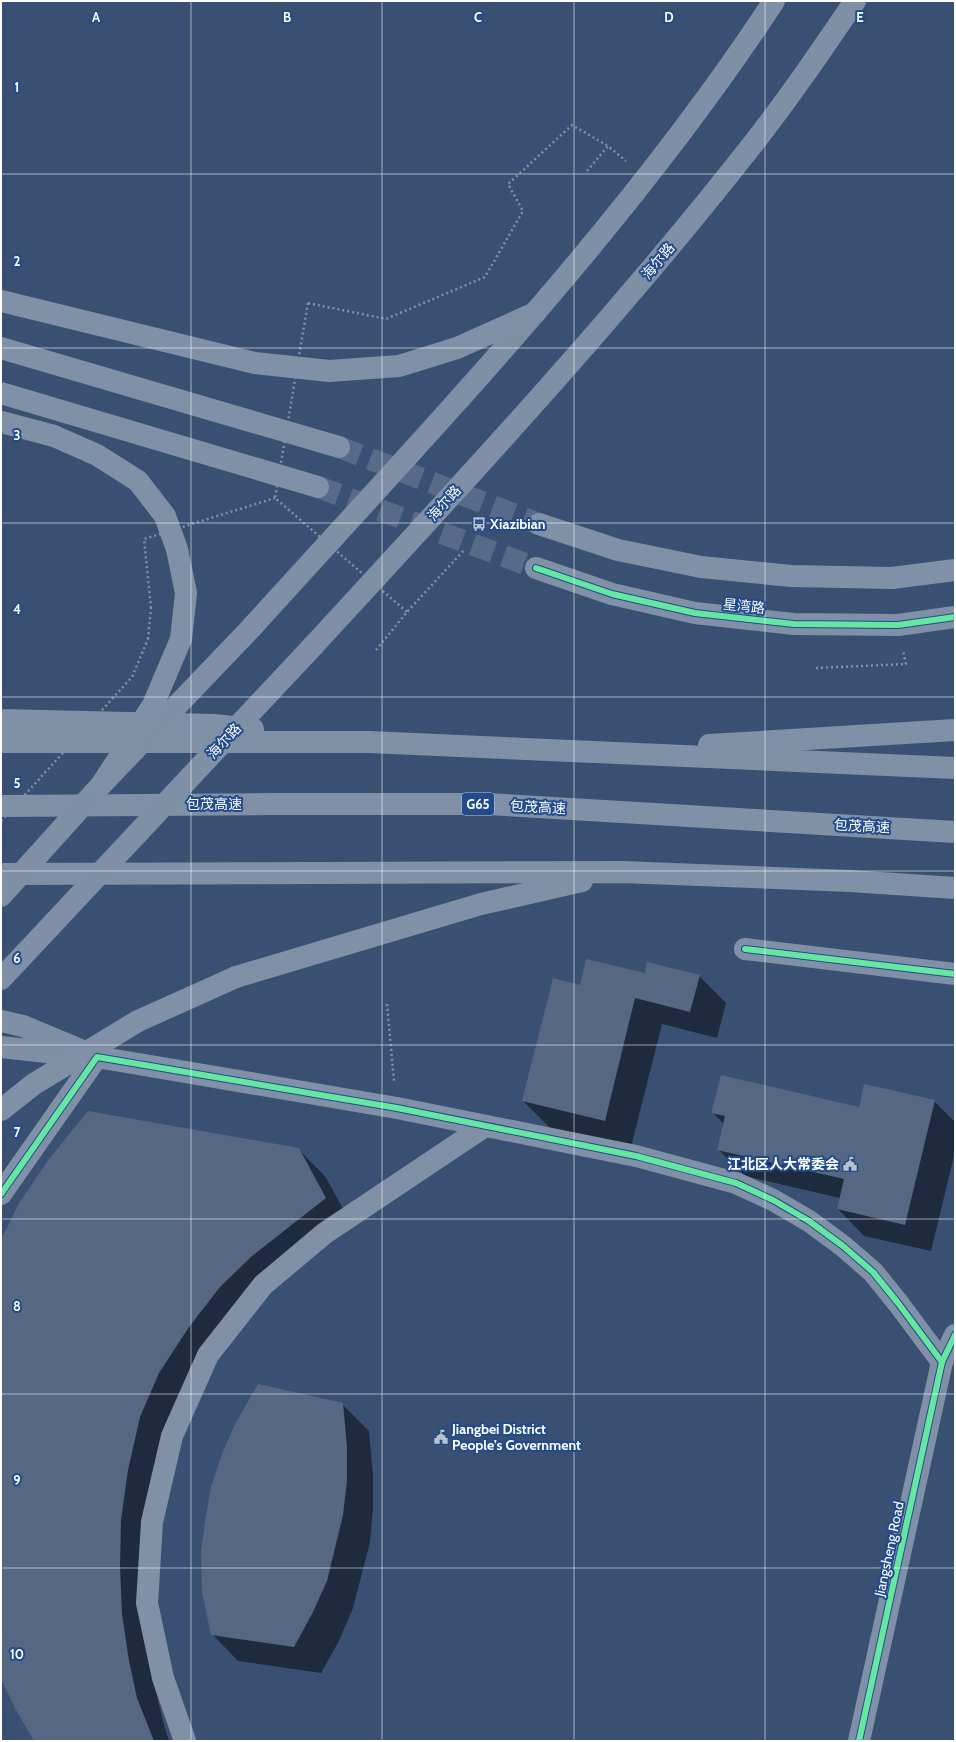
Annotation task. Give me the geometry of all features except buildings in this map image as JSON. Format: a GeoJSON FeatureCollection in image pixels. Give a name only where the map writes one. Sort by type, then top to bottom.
{"type":"FeatureCollection","features":[{"type":"Feature","properties":{"kind":"highway"},"geometry":{"type":"LineString","coordinates":[[1,301],[255,363],[329,371],[399,366],[457,348],[535,312]]}},
{"type":"Feature","properties":{"kind":"highway"},"geometry":{"type":"LineString","coordinates":[[1,348],[339,447]]}},
{"type":"Feature","properties":{"kind":"highway"},"geometry":{"type":"LineString","coordinates":[[1,393],[318,487]]}},
{"type":"Feature","properties":{"kind":"highway"},"geometry":{"type":"LineString","coordinates":[[1,422],[61,439],[97,455],[138,481],[165,516],[177,549],[186,593],[181,639],[153,705],[102,784]]}},
{"type":"Feature","properties":{"kind":"highway"},"geometry":{"type":"LineString","coordinates":[[1,720],[214,725],[369,742]]}},
{"type":"Feature","properties":{"kind":"highway"},"geometry":{"type":"LineString","coordinates":[[588,752],[955,730]]}},
{"type":"Feature","properties":{"kind":"highway"},"geometry":{"type":"LineString","coordinates":[[1,742],[369,742],[955,768]]}},
{"type":"Feature","properties":{"kind":"highway","name":"包茂高速"},"geometry":{"type":"LineString","coordinates":[[1,806],[488,804],[955,832]]}},
{"type":"Feature","properties":{"kind":"highway"},"geometry":{"type":"LineString","coordinates":[[1,874],[622,872],[850,881],[955,888]]}},
{"type":"Feature","properties":{"kind":"highway"},"geometry":{"type":"LineString","coordinates":[[1,1110],[34,1084],[138,1021],[236,976],[481,904],[622,872]]}},
{"type":"Feature","properties":{"kind":"main road"},"geometry":{"type":"LineString","coordinates":[[1,896],[102,784],[252,627],[582,258],[704,101],[774,1]]}},
{"type":"Feature","properties":{"kind":"main road","name":"海尔路"},"geometry":{"type":"LineString","coordinates":[[1,979],[450,498],[624,302],[750,147],[816,58],[855,1]]}},
{"type":"Feature","properties":{"kind":"main road"},"geometry":{"type":"LineString","coordinates":[[1,1021],[23,1026],[97,1058]]}},
{"type":"Feature","properties":{"kind":"main road"},"geometry":{"type":"LineString","coordinates":[[1,1047],[97,1058]]}},
{"type":"Feature","properties":{"kind":"street"},"geometry":{"type":"LineString","coordinates":[[539,524],[618,550],[701,567],[791,576],[892,578],[955,570]]}},
{"type":"Feature","properties":{"kind":"street","name":"星湾路"},"geometry":{"type":"LineString","coordinates":[[536,568],[612,594],[695,613],[794,624],[898,625],[955,617]]}},
{"type":"Feature","properties":{"kind":"street"},"geometry":{"type":"LineString","coordinates":[[745,949],[955,974]]}},
{"type":"Feature","properties":{"kind":"street"},"geometry":{"type":"LineString","coordinates":[[1,1194],[97,1058],[397,1108],[636,1156],[736,1183],[773,1200],[843,1246],[873,1272],[898,1302],[942,1362]]}},
{"type":"Feature","properties":{"kind":"street"},"geometry":{"type":"LineString","coordinates":[[185,1741],[163,1678],[147,1603],[152,1522],[172,1436],[208,1355],[263,1286],[325,1233],[485,1126]]}},
{"type":"Feature","properties":{"kind":"street","name":"Jiangsheng Road"},"geometry":{"type":"LineString","coordinates":[[859,1741],[942,1362],[955,1334]]}},
{"type":"Feature","properties":{"kind":"path"},"geometry":{"type":"LineString","coordinates":[[275,498],[308,303],[386,320],[485,277],[523,211],[508,184],[572,125],[608,146],[646,177]]}},
{"type":"Feature","properties":{"kind":"path"},"geometry":{"type":"LineString","coordinates":[[587,170],[608,146]]}},
{"type":"Feature","properties":{"kind":"path"},"geometry":{"type":"LineString","coordinates":[[1,821],[132,677],[148,639],[151,608],[144,539],[275,498]]}},
{"type":"Feature","properties":{"kind":"path"},"geometry":{"type":"LineString","coordinates":[[275,498],[407,612]]}},
{"type":"Feature","properties":{"kind":"path"},"geometry":{"type":"LineString","coordinates":[[376,650],[407,612],[464,549]]}},
{"type":"Feature","properties":{"kind":"path"},"geometry":{"type":"LineString","coordinates":[[816,668],[906,664],[898,625]]}},
{"type":"Feature","properties":{"kind":"path"},"geometry":{"type":"LineString","coordinates":[[386,1004],[397,1108]]}},
{"type":"Feature","properties":{"kind":"tunnel"},"geometry":{"type":"LineString","coordinates":[[339,447],[539,524]]}},
{"type":"Feature","properties":{"kind":"tunnel"},"geometry":{"type":"LineString","coordinates":[[318,487],[536,568]]}},
{"type":"Feature","properties":{"kind":"cycle path"},"geometry":{"type":"LineString","coordinates":[[536,568],[612,594],[695,613],[794,624],[898,625],[955,617]]}},
{"type":"Feature","properties":{"kind":"cycle path"},"geometry":{"type":"LineString","coordinates":[[745,949],[955,974]]}},
{"type":"Feature","properties":{"kind":"cycle path"},"geometry":{"type":"LineString","coordinates":[[1,1194],[97,1057],[397,1108],[636,1156],[736,1183],[773,1200],[809,1221],[843,1246],[873,1272],[942,1362]]}},
{"type":"Feature","properties":{"kind":"cycle path"},"geometry":{"type":"LineString","coordinates":[[859,1741],[942,1362],[955,1335]]}},
{"type":"Feature","properties":{"kind":"place","name":"Xiazibian"},"geometry":{"type":"Point","coordinates":[479,524]}},
{"type":"Feature","properties":{"kind":"place","name":"江北区人大常委会"},"geometry":{"type":"Point","coordinates":[850,1164]}},
{"type":"Feature","properties":{"kind":"place","name":"Jiangbei District People’s Government"},"geometry":{"type":"Point","coordinates":[441,1437]}}]}
